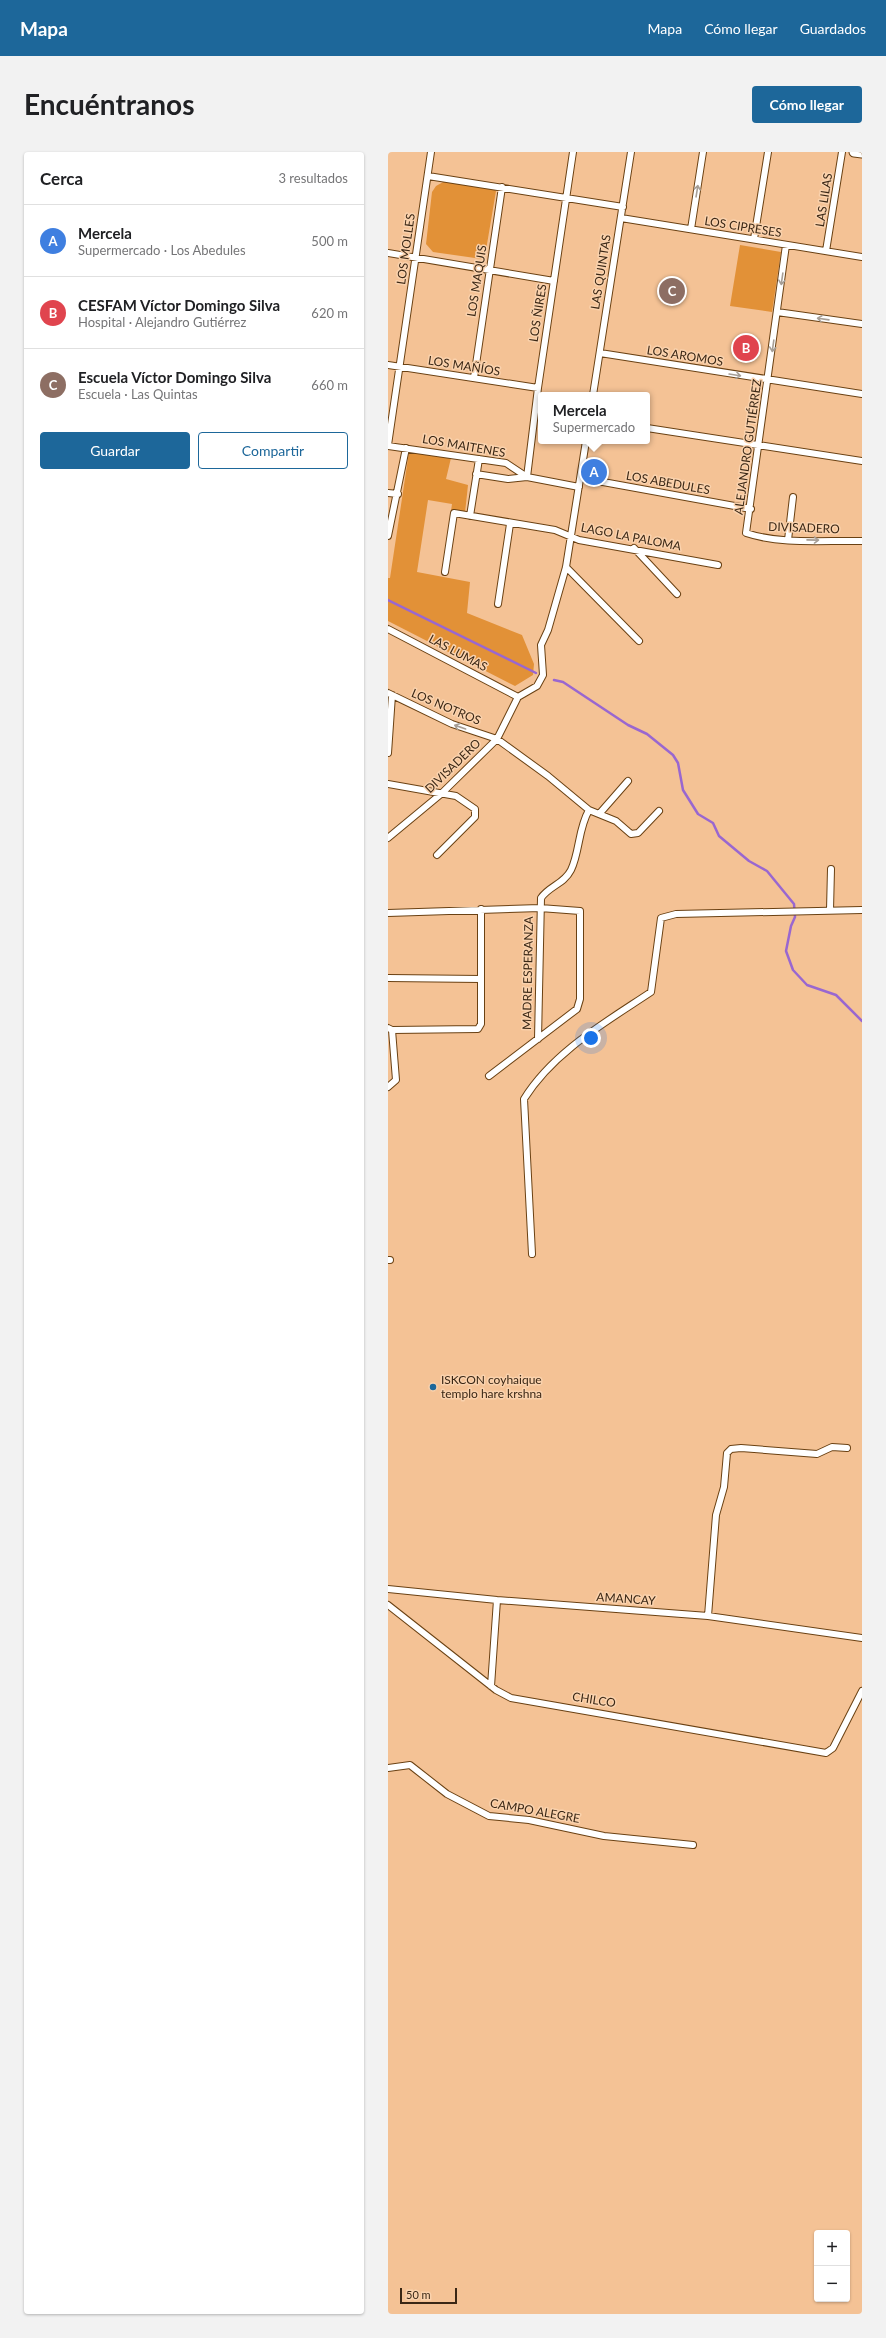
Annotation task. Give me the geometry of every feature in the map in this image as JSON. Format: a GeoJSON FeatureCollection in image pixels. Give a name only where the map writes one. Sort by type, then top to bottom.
{"type":"FeatureCollection","features":[{"type":"Feature","properties":{"kind":"main road"},"geometry":{"type":"LineString","coordinates":[[854,152],[862,153]]}},
{"type":"Feature","properties":{"kind":"street","name":"LOS MOLLES"},"geometry":{"type":"LineString","coordinates":[[388,445],[431,152]]}},
{"type":"Feature","properties":{"kind":"street","name":"LOS ÑIRES"},"geometry":{"type":"LineString","coordinates":[[527,478],[538,388],[573,152]]}},
{"type":"Feature","properties":{"kind":"street","name":"LAS QUINTAS"},"geometry":{"type":"LineString","coordinates":[[594,392],[631,152]]}},
{"type":"Feature","properties":{"kind":"street"},"geometry":{"type":"LineString","coordinates":[[691,229],[703,152]]}},
{"type":"Feature","properties":{"kind":"street"},"geometry":{"type":"LineString","coordinates":[[754,239],[768,152]]}},
{"type":"Feature","properties":{"kind":"street","name":"LAS LILAS"},"geometry":{"type":"LineString","coordinates":[[826,251],[842,152]]}},
{"type":"Feature","properties":{"kind":"street"},"geometry":{"type":"LineString","coordinates":[[428,176],[622,207]]}},
{"type":"Feature","properties":{"kind":"street","name":"LOS MAQUIS"},"geometry":{"type":"LineString","coordinates":[[474,378],[502,187]]}},
{"type":"Feature","properties":{"kind":"street","name":"LOS CIPRESES"},"geometry":{"type":"LineString","coordinates":[[621,218],[862,258]]}},
{"type":"Feature","properties":{"kind":"street","name":"ALEJANDRO GUTIÉRREZ"},"geometry":{"type":"LineString","coordinates":[[746,533],[751,509],[786,245]]}},
{"type":"Feature","properties":{"kind":"street"},"geometry":{"type":"LineString","coordinates":[[388,253],[554,281]]}},
{"type":"Feature","properties":{"kind":"street"},"geometry":{"type":"LineString","coordinates":[[777,312],[862,324]]}},
{"type":"Feature","properties":{"kind":"street","name":"LOS AROMOS"},"geometry":{"type":"LineString","coordinates":[[600,353],[862,394]]}},
{"type":"Feature","properties":{"kind":"street","name":"LOS MAÑÍOS"},"geometry":{"type":"LineString","coordinates":[[388,365],[538,388]]}},
{"type":"Feature","properties":{"kind":"street"},"geometry":{"type":"LineString","coordinates":[[650,428],[760,444],[862,461]]}},
{"type":"Feature","properties":{"kind":"street"},"geometry":{"type":"LineString","coordinates":[[518,697],[537,686],[543,675],[541,645],[548,630],[566,567],[586,444]]}},
{"type":"Feature","properties":{"kind":"street","name":"LOS MAITENES"},"geometry":{"type":"LineString","coordinates":[[388,445],[506,463],[527,478],[579,487]]}},
{"type":"Feature","properties":{"kind":"street"},"geometry":{"type":"LineString","coordinates":[[389,536],[406,448]]}},
{"type":"Feature","properties":{"kind":"street"},"geometry":{"type":"LineString","coordinates":[[470,516],[479,459]]}},
{"type":"Feature","properties":{"kind":"street"},"geometry":{"type":"LineString","coordinates":[[476,474],[508,479],[527,478]]}},
{"type":"Feature","properties":{"kind":"street","name":"LOS ABEDULES"},"geometry":{"type":"LineString","coordinates":[[580,478],[751,509]]}},
{"type":"Feature","properties":{"kind":"street"},"geometry":{"type":"LineString","coordinates":[[388,493],[398,494]]}},
{"type":"Feature","properties":{"kind":"street"},"geometry":{"type":"LineString","coordinates":[[788,540],[793,497]]}},
{"type":"Feature","properties":{"kind":"street","name":"LAGO LA PALOMA"},"geometry":{"type":"LineString","coordinates":[[445,572],[454,513],[510,524],[555,530],[579,540],[634,548],[718,564]]}},
{"type":"Feature","properties":{"kind":"street"},"geometry":{"type":"LineString","coordinates":[[498,604],[510,524]]}},
{"type":"Feature","properties":{"kind":"street","name":"DIVISADERO"},"geometry":{"type":"LineString","coordinates":[[746,533],[758,537],[788,540],[862,541]]}},
{"type":"Feature","properties":{"kind":"street"},"geometry":{"type":"LineString","coordinates":[[634,548],[677,594]]}},
{"type":"Feature","properties":{"kind":"street"},"geometry":{"type":"LineString","coordinates":[[566,567],[639,641]]}},
{"type":"Feature","properties":{"kind":"street","name":"LAS LUMAS"},"geometry":{"type":"LineString","coordinates":[[388,629],[518,697]]}},
{"type":"Feature","properties":{"kind":"street"},"geometry":{"type":"LineString","coordinates":[[388,753],[390,694]]}},
{"type":"Feature","properties":{"kind":"street","name":"LOS NOTROS"},"geometry":{"type":"LineString","coordinates":[[390,694],[452,724],[497,739],[548,776],[589,810]]}},
{"type":"Feature","properties":{"kind":"street","name":"DIVISADERO"},"geometry":{"type":"LineString","coordinates":[[388,838],[441,794],[497,739],[518,697]]}},
{"type":"Feature","properties":{"kind":"street"},"geometry":{"type":"LineString","coordinates":[[600,813],[628,781]]}},
{"type":"Feature","properties":{"kind":"street"},"geometry":{"type":"LineString","coordinates":[[388,784],[461,798],[473,807],[476,813],[473,819],[437,855]]}},
{"type":"Feature","properties":{"kind":"street"},"geometry":{"type":"LineString","coordinates":[[540,908],[542,898],[545,893],[561,883],[571,869],[581,824],[589,810],[600,813],[616,821],[631,834],[636,834],[659,811]]}},
{"type":"Feature","properties":{"kind":"street"},"geometry":{"type":"LineString","coordinates":[[830,910],[831,869]]}},
{"type":"Feature","properties":{"kind":"street"},"geometry":{"type":"LineString","coordinates":[[388,913],[540,908],[580,911],[580,999],[577,1009],[489,1076]]}},
{"type":"Feature","properties":{"kind":"street","name":"MADRE ESPERANZA"},"geometry":{"type":"LineString","coordinates":[[538,1039],[540,908]]}},
{"type":"Feature","properties":{"kind":"street"},"geometry":{"type":"LineString","coordinates":[[388,1087],[396,1080],[390,1029],[478,1029],[481,1024],[481,909]]}},
{"type":"Feature","properties":{"kind":"street"},"geometry":{"type":"LineString","coordinates":[[532,1254],[524,1098],[536,1079],[589,1033],[651,992],[661,918],[676,914],[784,910],[862,910]]}},
{"type":"Feature","properties":{"kind":"street"},"geometry":{"type":"LineString","coordinates":[[388,978],[480,979]]}},
{"type":"Feature","properties":{"kind":"street"},"geometry":{"type":"LineString","coordinates":[[708,1616],[716,1515],[724,1487],[727,1453],[731,1449],[741,1448],[817,1454],[832,1447],[847,1448]]}},
{"type":"Feature","properties":{"kind":"street","name":"AMANCAY"},"geometry":{"type":"LineString","coordinates":[[388,1590],[708,1616],[862,1638]]}},
{"type":"Feature","properties":{"kind":"street"},"geometry":{"type":"LineString","coordinates":[[491,1686],[497,1600]]}},
{"type":"Feature","properties":{"kind":"street","name":"CHILCO"},"geometry":{"type":"LineString","coordinates":[[388,1605],[491,1686],[512,1698],[826,1753],[833,1748],[862,1691]]}},
{"type":"Feature","properties":{"kind":"street","name":"CAMPO ALEGRE"},"geometry":{"type":"LineString","coordinates":[[388,1768],[410,1765],[447,1794],[489,1816],[529,1820],[604,1836],[693,1846]]}},
{"type":"Feature","properties":{"kind":"shaded area"},"geometry":{"type":"Polygon","coordinates":[[[445,181],[493,188],[496,191],[485,256],[482,259],[433,252],[426,244],[432,192],[436,186],[445,181]]]}},
{"type":"Feature","properties":{"kind":"shaded area"},"geometry":{"type":"Polygon","coordinates":[[[740,245],[781,252],[772,312],[730,306],[740,245]]]}},
{"type":"Feature","properties":{"kind":"shaded area"},"geometry":{"type":"Polygon","coordinates":[[[409,452],[451,458],[446,479],[468,485],[465,513],[451,511],[452,504],[428,500],[417,572],[470,582],[467,613],[522,635],[534,664],[533,675],[515,686],[388,621],[388,578],[390,578],[409,452]]]}},
{"type":"Feature","properties":{"kind":"waterway"},"geometry":{"type":"LineString","coordinates":[[388,600],[536,673]]}},
{"type":"Feature","properties":{"kind":"waterway"},"geometry":{"type":"LineString","coordinates":[[554,680],[563,682],[628,725],[647,734],[673,755],[678,763],[683,790],[698,814],[713,823],[719,836],[749,861],[767,871],[794,904],[795,917],[791,926],[786,951],[793,970],[807,985],[836,995],[862,1021]]}},
{"type":"Feature","properties":{"kind":"place","name":"Escuela Víctor Domingo Silva"},"geometry":{"type":"Point","coordinates":[672,291]}},
{"type":"Feature","properties":{"kind":"place","name":"CESFAM Víctor Domingo Silva"},"geometry":{"type":"Point","coordinates":[746,348]}},
{"type":"Feature","properties":{"kind":"place","name":"Mercela"},"geometry":{"type":"Point","coordinates":[594,472]}},
{"type":"Feature","properties":{"kind":"place","name":"ISKCON coyhaique templo hare krshna"},"geometry":{"type":"Point","coordinates":[433,1387]}}]}
